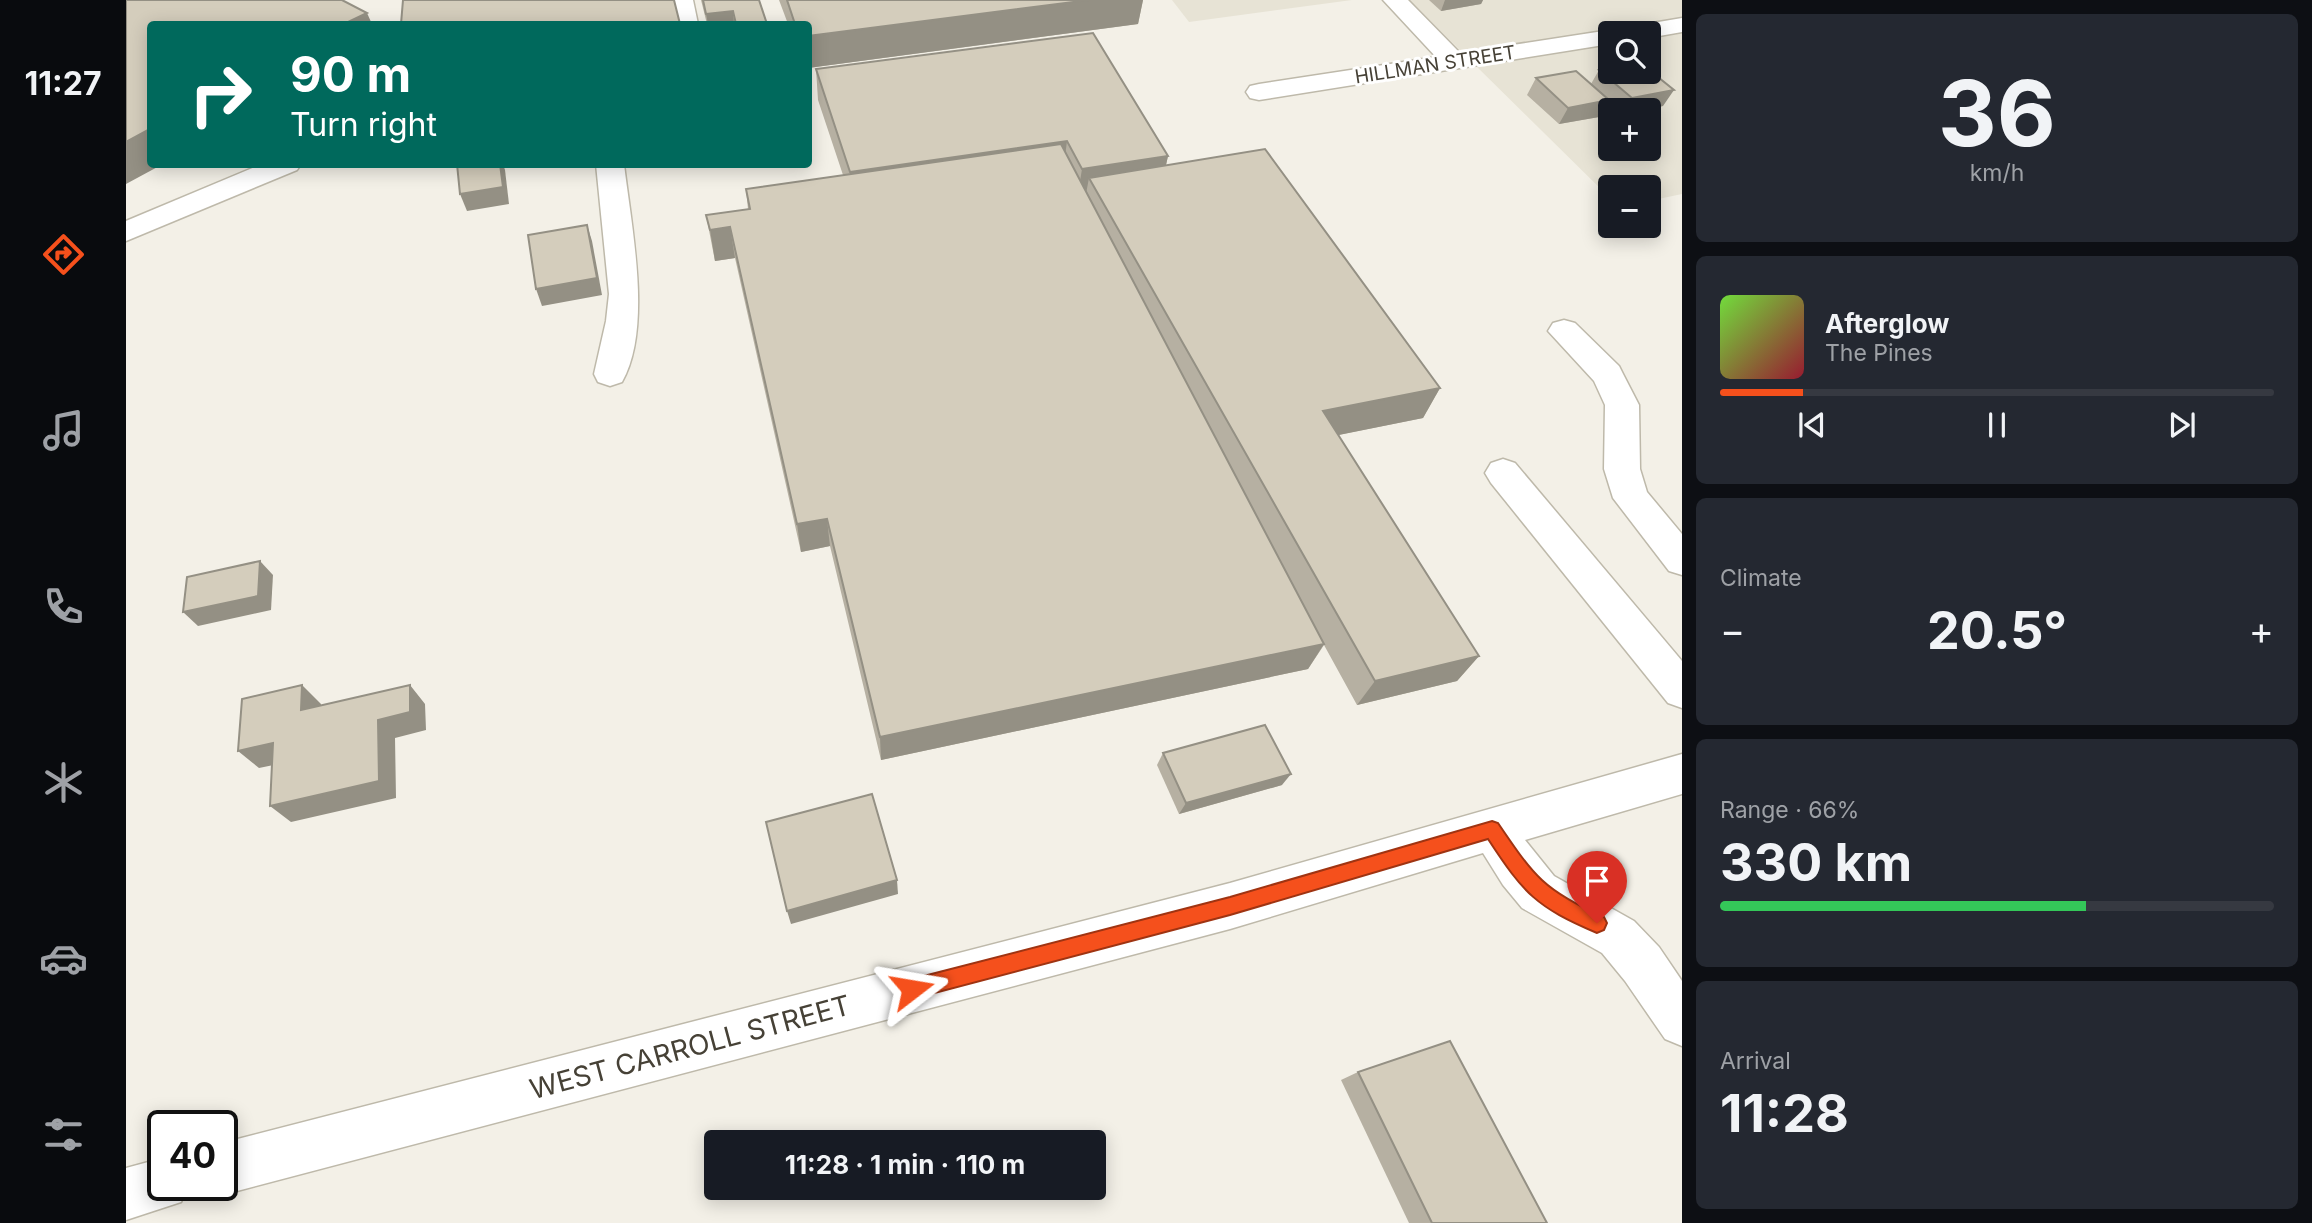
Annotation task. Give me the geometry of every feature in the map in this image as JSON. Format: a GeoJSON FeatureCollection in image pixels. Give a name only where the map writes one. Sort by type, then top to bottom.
{"type":"FeatureCollection","features":[{"type":"Feature","properties":{"kind":"street"},"geometry":{"type":"LineString","coordinates":[[681,0],[685,21]]}},
{"type":"Feature","properties":{"kind":"street"},"geometry":{"type":"LineString","coordinates":[[1395,0],[1454,61]]}},
{"type":"Feature","properties":{"kind":"street"},"geometry":{"type":"LineString","coordinates":[[1661,28],[1682,25]]}},
{"type":"Feature","properties":{"kind":"street","name":"HILLMAN STREET"},"geometry":{"type":"LineString","coordinates":[[1259,92],[1598,39]]}},
{"type":"Feature","properties":{"kind":"street"},"geometry":{"type":"LineString","coordinates":[[126,232],[278,168]]}},
{"type":"Feature","properties":{"kind":"street"},"geometry":{"type":"LineString","coordinates":[[610,168],[624,295],[622,321],[610,374]]}},
{"type":"Feature","properties":{"kind":"street"},"geometry":{"type":"LineString","coordinates":[[1564,331],[1607,374],[1622,405],[1622,470],[1631,498],[1682,561]]}},
{"type":"Feature","properties":{"kind":"street"},"geometry":{"type":"LineString","coordinates":[[1503,473],[1682,690]]}},
{"type":"Feature","properties":{"kind":"street","name":"WEST CARROLL STREET"},"geometry":{"type":"LineString","coordinates":[[238,1164],[1230,906],[1492,829],[1677,783]]}},
{"type":"Feature","properties":{"kind":"street"},"geometry":{"type":"LineString","coordinates":[[1492,829],[1519,870],[1538,892],[1618,937],[1642,964],[1682,1022]]}},
{"type":"Feature","properties":{"kind":"street"},"geometry":{"type":"LineString","coordinates":[[126,1194],[147,1188]]}},
{"type":"Feature","properties":{"kind":"shaded area"},"geometry":{"type":"Polygon","coordinates":[[[1172,0],[1352,0],[1189,22],[1172,0]]]}},
{"type":"Feature","properties":{"kind":"shaded area"},"geometry":{"type":"Polygon","coordinates":[[[1409,0],[1682,0],[1682,194],[1661,198],[1661,175],[1598,175],[1598,186],[1409,0]]]}},
{"type":"Feature","properties":{"kind":"building"},"geometry":{"type":"Polygon","coordinates":[[[126,0],[342,0],[367,13],[350,21],[147,21],[147,131],[126,142],[126,0]]]}},
{"type":"Feature","properties":{"kind":"building"},"geometry":{"type":"Polygon","coordinates":[[[403,0],[674,0],[679,21],[401,21],[403,0]]]}},
{"type":"Feature","properties":{"kind":"building"},"geometry":{"type":"Polygon","coordinates":[[[703,0],[759,0],[766,21],[735,21],[733,11],[706,14],[703,0]]]}},
{"type":"Feature","properties":{"kind":"building"},"geometry":{"type":"Polygon","coordinates":[[[787,0],[1089,0],[812,35],[812,21],[794,21],[787,0]]]}},
{"type":"Feature","properties":{"kind":"building"},"geometry":{"type":"Polygon","coordinates":[[[1093,33],[1168,156],[1082,169],[1067,141],[850,172],[816,69],[1093,33]]]}},
{"type":"Feature","properties":{"kind":"building"},"geometry":{"type":"Polygon","coordinates":[[[1576,71],[1607,98],[1598,98],[1598,102],[1568,108],[1536,78],[1576,71]]]}},
{"type":"Feature","properties":{"kind":"building"},"geometry":{"type":"Polygon","coordinates":[[[1661,80],[1674,90],[1632,98],[1616,84],[1661,84],[1661,80]]]}},
{"type":"Feature","properties":{"kind":"building"},"geometry":{"type":"Polygon","coordinates":[[[1061,144],[1324,644],[880,737],[827,519],[797,524],[730,227],[710,230],[706,215],[750,209],[746,189],[1061,144]]]}},
{"type":"Feature","properties":{"kind":"building"},"geometry":{"type":"Polygon","coordinates":[[[1265,149],[1440,388],[1323,411],[1479,656],[1375,681],[1089,178],[1265,149]]]}},
{"type":"Feature","properties":{"kind":"building"},"geometry":{"type":"Polygon","coordinates":[[[457,168],[501,168],[503,187],[460,194],[457,168]]]}},
{"type":"Feature","properties":{"kind":"building"},"geometry":{"type":"Polygon","coordinates":[[[587,225],[597,278],[536,289],[528,235],[587,225]]]}},
{"type":"Feature","properties":{"kind":"building"},"geometry":{"type":"Polygon","coordinates":[[[260,561],[258,596],[183,612],[187,577],[260,561]]]}},
{"type":"Feature","properties":{"kind":"building"},"geometry":{"type":"Polygon","coordinates":[[[302,685],[301,710],[410,685],[410,712],[378,720],[379,781],[270,806],[273,743],[238,751],[242,699],[302,685]]]}},
{"type":"Feature","properties":{"kind":"building"},"geometry":{"type":"Polygon","coordinates":[[[1265,725],[1291,774],[1186,803],[1163,753],[1265,725]]]}},
{"type":"Feature","properties":{"kind":"building"},"geometry":{"type":"Polygon","coordinates":[[[872,794],[897,880],[787,911],[766,822],[872,794]]]}},
{"type":"Feature","properties":{"kind":"building"},"geometry":{"type":"Polygon","coordinates":[[[1450,1041],[1547,1223],[1432,1223],[1358,1072],[1450,1041]]]}},
{"type":"Feature","properties":{"kind":"route"},"geometry":{"type":"LineString","coordinates":[[912,989],[1230,906],[1492,829],[1519,870],[1538,892],[1565,909],[1597,923]]}}]}
